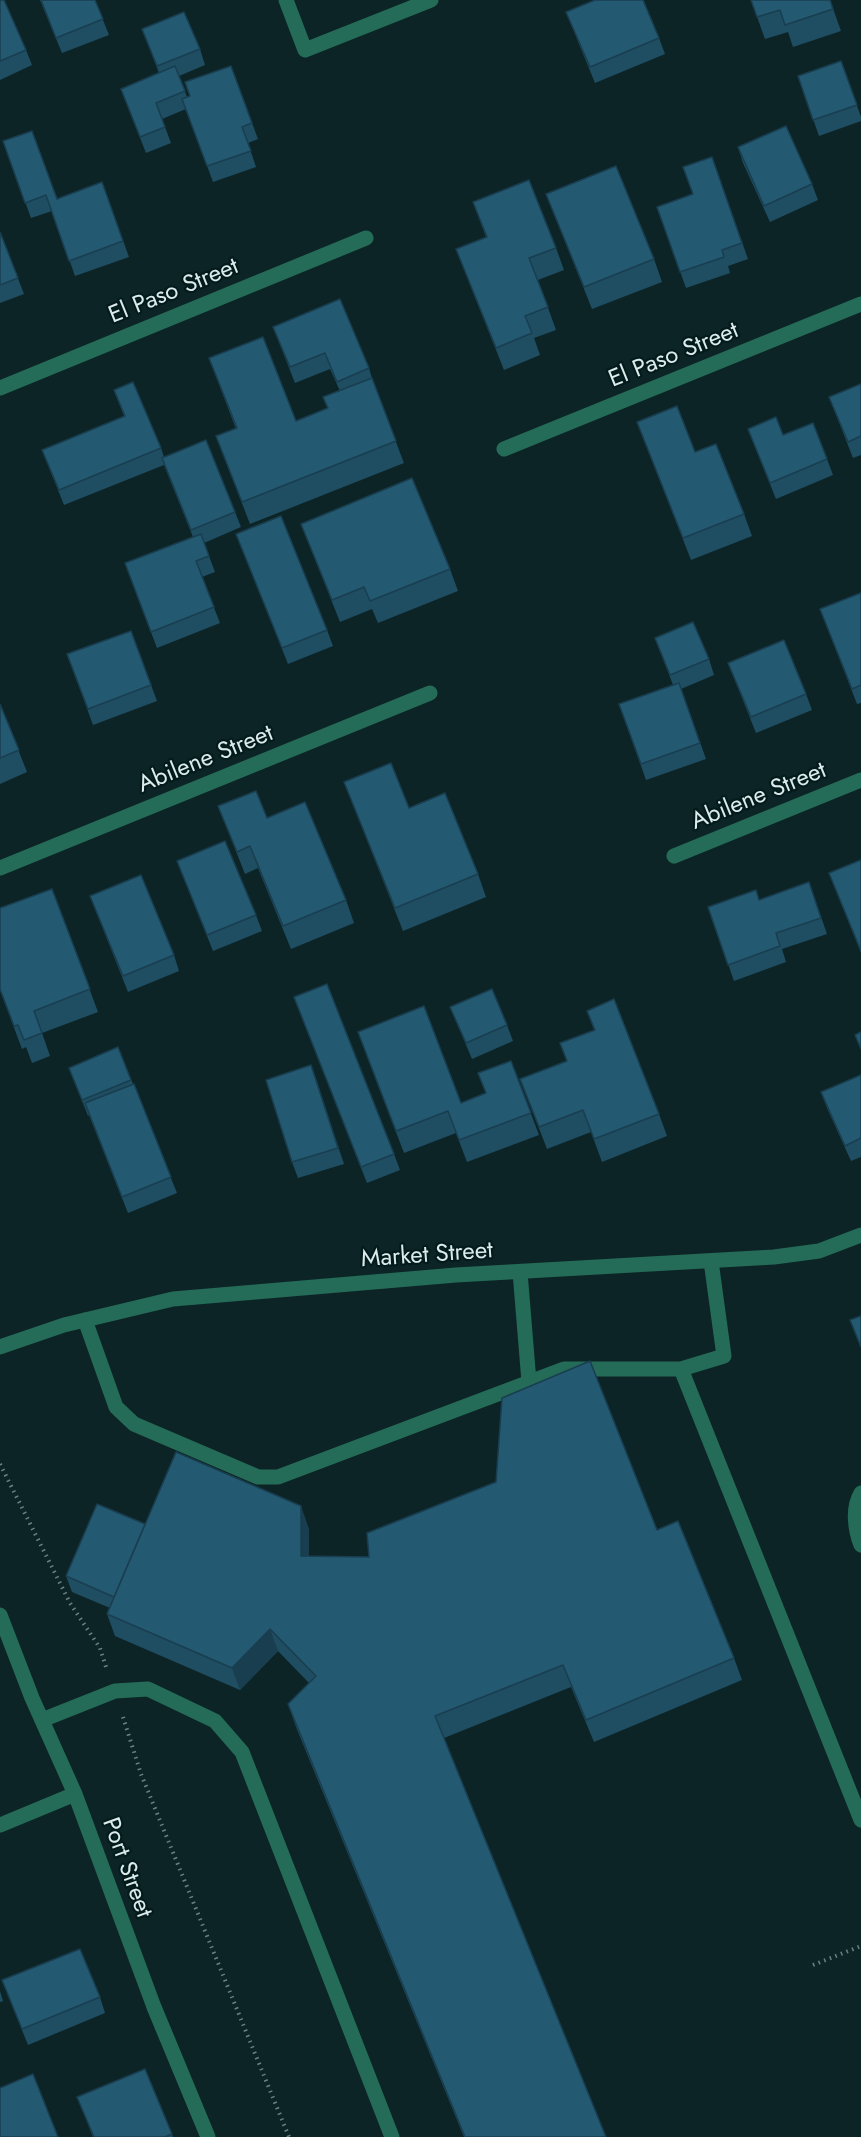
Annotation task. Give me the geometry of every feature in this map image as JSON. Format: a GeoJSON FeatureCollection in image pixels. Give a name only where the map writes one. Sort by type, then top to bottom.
{"type":"FeatureCollection","features":[{"type":"Feature","properties":{"kind":"street"},"geometry":{"type":"LineString","coordinates":[[286,0],[305,50],[431,0]]}},
{"type":"Feature","properties":{"kind":"street","name":"El Paso Street"},"geometry":{"type":"LineString","coordinates":[[0,388],[366,238]]}},
{"type":"Feature","properties":{"kind":"street","name":"El Paso Street"},"geometry":{"type":"LineString","coordinates":[[504,449],[861,304]]}},
{"type":"Feature","properties":{"kind":"street","name":"Abilene Street"},"geometry":{"type":"LineString","coordinates":[[0,868],[430,693]]}},
{"type":"Feature","properties":{"kind":"street","name":"Abilene Street"},"geometry":{"type":"LineString","coordinates":[[674,856],[861,780]]}},
{"type":"Feature","properties":{"kind":"street","name":"Market Street"},"geometry":{"type":"LineString","coordinates":[[0,1347],[64,1325],[173,1299],[456,1275],[774,1257],[819,1251],[861,1235]]}},
{"type":"Feature","properties":{"kind":"street"},"geometry":{"type":"LineString","coordinates":[[85,1320],[116,1407],[134,1424],[258,1477],[278,1477],[564,1369],[681,1369],[724,1356],[711,1261]]}},
{"type":"Feature","properties":{"kind":"street"},"geometry":{"type":"LineString","coordinates":[[520,1272],[529,1382]]}},
{"type":"Feature","properties":{"kind":"street"},"geometry":{"type":"LineString","coordinates":[[681,1369],[860,1818]]}},
{"type":"Feature","properties":{"kind":"street"},"geometry":{"type":"LineString","coordinates":[[860,1496],[855,1530],[861,1545]]}},
{"type":"Feature","properties":{"kind":"street","name":"Port Street"},"geometry":{"type":"LineString","coordinates":[[0,1615],[42,1720],[75,1794],[154,2007],[208,2137]]}},
{"type":"Feature","properties":{"kind":"street"},"geometry":{"type":"LineString","coordinates":[[42,1720],[115,1691],[148,1689],[215,1720],[242,1752],[392,2137]]}},
{"type":"Feature","properties":{"kind":"street"},"geometry":{"type":"LineString","coordinates":[[0,1825],[75,1794]]}},
{"type":"Feature","properties":{"kind":"path"},"geometry":{"type":"LineString","coordinates":[[0,1464],[70,1603],[100,1648],[141,1774],[289,2137]]}},
{"type":"Feature","properties":{"kind":"path"},"geometry":{"type":"LineString","coordinates":[[813,1965],[861,1946]]}},
{"type":"Feature","properties":{"kind":"building"},"geometry":{"type":"Polygon","coordinates":[[[0,0],[4,0],[26,50],[0,61],[0,0]]]}},
{"type":"Feature","properties":{"kind":"building"},"geometry":{"type":"Polygon","coordinates":[[[41,0],[95,0],[103,19],[56,38],[41,0]]]}},
{"type":"Feature","properties":{"kind":"building"},"geometry":{"type":"Polygon","coordinates":[[[595,0],[643,0],[659,38],[590,67],[566,12],[595,0]]]}},
{"type":"Feature","properties":{"kind":"building"},"geometry":{"type":"Polygon","coordinates":[[[751,0],[830,0],[833,9],[785,25],[780,10],[757,17],[751,0]]]}},
{"type":"Feature","properties":{"kind":"building"},"geometry":{"type":"Polygon","coordinates":[[[184,12],[200,49],[157,66],[142,29],[184,12]]]}},
{"type":"Feature","properties":{"kind":"building"},"geometry":{"type":"Polygon","coordinates":[[[841,61],[857,105],[813,120],[798,76],[841,61]]]}},
{"type":"Feature","properties":{"kind":"building"},"geometry":{"type":"Polygon","coordinates":[[[175,66],[185,91],[156,103],[165,127],[140,137],[121,89],[175,66]]]}},
{"type":"Feature","properties":{"kind":"building"},"geometry":{"type":"Polygon","coordinates":[[[231,66],[252,123],[242,127],[251,151],[207,166],[182,99],[190,96],[185,82],[231,66]]]}},
{"type":"Feature","properties":{"kind":"building"},"geometry":{"type":"Polygon","coordinates":[[[786,126],[812,184],[764,206],[738,147],[786,126]]]}},
{"type":"Feature","properties":{"kind":"building"},"geometry":{"type":"Polygon","coordinates":[[[32,131],[57,199],[102,182],[123,241],[69,261],[46,195],[25,203],[3,141],[32,131]]]}},
{"type":"Feature","properties":{"kind":"building"},"geometry":{"type":"Polygon","coordinates":[[[712,157],[742,243],[722,250],[724,257],[680,272],[657,207],[693,194],[683,167],[712,157]]]}},
{"type":"Feature","properties":{"kind":"building"},"geometry":{"type":"Polygon","coordinates":[[[616,166],[654,259],[584,287],[546,194],[616,166]]]}},
{"type":"Feature","properties":{"kind":"building"},"geometry":{"type":"Polygon","coordinates":[[[529,180],[556,248],[529,258],[548,307],[525,316],[532,333],[496,348],[456,249],[487,237],[473,202],[529,180]]]}},
{"type":"Feature","properties":{"kind":"building"},"geometry":{"type":"Polygon","coordinates":[[[0,232],[18,278],[0,285],[0,232]]]}},
{"type":"Feature","properties":{"kind":"building"},"geometry":{"type":"Polygon","coordinates":[[[340,299],[369,368],[337,382],[325,353],[290,367],[273,327],[340,299]]]}},
{"type":"Feature","properties":{"kind":"building"},"geometry":{"type":"Polygon","coordinates":[[[263,337],[296,421],[328,408],[323,397],[372,378],[396,441],[242,502],[216,436],[237,428],[209,358],[263,337]]]}},
{"type":"Feature","properties":{"kind":"building"},"geometry":{"type":"Polygon","coordinates":[[[133,382],[161,448],[59,490],[42,450],[125,416],[114,390],[133,382]]]}},
{"type":"Feature","properties":{"kind":"building"},"geometry":{"type":"Polygon","coordinates":[[[861,384],[861,436],[848,442],[829,397],[861,384]]]}},
{"type":"Feature","properties":{"kind":"building"},"geometry":{"type":"Polygon","coordinates":[[[677,406],[695,452],[716,444],[744,514],[683,538],[637,422],[677,406]]]}},
{"type":"Feature","properties":{"kind":"building"},"geometry":{"type":"Polygon","coordinates":[[[776,417],[783,435],[813,423],[827,459],[770,483],[748,429],[776,417]]]}},
{"type":"Feature","properties":{"kind":"building"},"geometry":{"type":"Polygon","coordinates":[[[206,440],[235,512],[191,530],[162,458],[206,440]]]}},
{"type":"Feature","properties":{"kind":"building"},"geometry":{"type":"Polygon","coordinates":[[[412,478],[450,569],[370,601],[364,587],[332,600],[301,524],[412,478]]]}},
{"type":"Feature","properties":{"kind":"building"},"geometry":{"type":"Polygon","coordinates":[[[281,516],[327,630],[282,648],[236,534],[281,516]]]}},
{"type":"Feature","properties":{"kind":"building"},"geometry":{"type":"Polygon","coordinates":[[[201,534],[209,556],[196,561],[214,607],[151,632],[125,563],[201,534]]]}},
{"type":"Feature","properties":{"kind":"building"},"geometry":{"type":"Polygon","coordinates":[[[861,593],[861,685],[852,689],[820,609],[861,593]]]}},
{"type":"Feature","properties":{"kind":"building"},"geometry":{"type":"Polygon","coordinates":[[[693,622],[709,659],[670,675],[655,638],[693,622]]]}},
{"type":"Feature","properties":{"kind":"building"},"geometry":{"type":"Polygon","coordinates":[[[131,631],[151,685],[88,709],[67,654],[131,631]]]}},
{"type":"Feature","properties":{"kind":"building"},"geometry":{"type":"Polygon","coordinates":[[[784,640],[806,694],[751,717],[728,663],[784,640]]]}},
{"type":"Feature","properties":{"kind":"building"},"geometry":{"type":"Polygon","coordinates":[[[679,683],[700,743],[641,764],[619,704],[679,683]]]}},
{"type":"Feature","properties":{"kind":"building"},"geometry":{"type":"Polygon","coordinates":[[[0,704],[19,750],[0,758],[0,704]]]}},
{"type":"Feature","properties":{"kind":"building"},"geometry":{"type":"Polygon","coordinates":[[[391,763],[409,808],[445,793],[478,874],[395,908],[344,782],[391,763]]]}},
{"type":"Feature","properties":{"kind":"building"},"geometry":{"type":"Polygon","coordinates":[[[256,791],[267,818],[305,802],[346,900],[283,926],[250,846],[237,852],[218,806],[256,791]]]}},
{"type":"Feature","properties":{"kind":"building"},"geometry":{"type":"Polygon","coordinates":[[[225,841],[256,915],[207,935],[177,861],[225,841]]]}},
{"type":"Feature","properties":{"kind":"building"},"geometry":{"type":"Polygon","coordinates":[[[861,860],[861,951],[829,873],[861,860]]]}},
{"type":"Feature","properties":{"kind":"building"},"geometry":{"type":"Polygon","coordinates":[[[141,875],[174,955],[123,976],[90,896],[141,875]]]}},
{"type":"Feature","properties":{"kind":"building"},"geometry":{"type":"Polygon","coordinates":[[[809,882],[821,918],[776,933],[780,946],[728,965],[708,907],[756,890],[759,900],[809,882]]]}},
{"type":"Feature","properties":{"kind":"building"},"geometry":{"type":"Polygon","coordinates":[[[52,889],[90,989],[34,1011],[42,1033],[24,1040],[18,1025],[14,1026],[0,989],[0,908],[52,889]]]}},
{"type":"Feature","properties":{"kind":"building"},"geometry":{"type":"Polygon","coordinates":[[[327,984],[394,1154],[361,1167],[294,997],[327,984]]]}},
{"type":"Feature","properties":{"kind":"building"},"geometry":{"type":"Polygon","coordinates":[[[492,989],[507,1025],[466,1043],[450,1007],[492,989]]]}},
{"type":"Feature","properties":{"kind":"building"},"geometry":{"type":"Polygon","coordinates":[[[614,999],[659,1114],[594,1139],[583,1110],[539,1127],[520,1079],[567,1061],[560,1043],[595,1030],[587,1011],[614,999]]]}},
{"type":"Feature","properties":{"kind":"building"},"geometry":{"type":"Polygon","coordinates":[[[424,1006],[461,1103],[486,1093],[478,1073],[511,1061],[531,1113],[459,1140],[448,1111],[396,1131],[358,1032],[424,1006]]]}},
{"type":"Feature","properties":{"kind":"building"},"geometry":{"type":"Polygon","coordinates":[[[861,1032],[861,1049],[855,1035],[861,1032]]]}},
{"type":"Feature","properties":{"kind":"building"},"geometry":{"type":"Polygon","coordinates":[[[118,1047],[131,1080],[82,1100],[69,1068],[118,1047]]]}},
{"type":"Feature","properties":{"kind":"building"},"geometry":{"type":"Polygon","coordinates":[[[311,1065],[338,1148],[292,1162],[266,1080],[311,1065]]]}},
{"type":"Feature","properties":{"kind":"building"},"geometry":{"type":"Polygon","coordinates":[[[861,1075],[861,1138],[845,1146],[821,1092],[861,1075]]]}},
{"type":"Feature","properties":{"kind":"building"},"geometry":{"type":"Polygon","coordinates":[[[134,1084],[171,1177],[122,1197],[85,1103],[134,1084]]]}},
{"type":"Feature","properties":{"kind":"building"},"geometry":{"type":"Polygon","coordinates":[[[861,1316],[861,1347],[850,1320],[861,1316]]]}},
{"type":"Feature","properties":{"kind":"building"},"geometry":{"type":"Polygon","coordinates":[[[590,1361],[657,1530],[678,1521],[734,1658],[586,1720],[563,1665],[435,1716],[606,2137],[465,2137],[288,1704],[316,1676],[270,1629],[232,1668],[107,1614],[176,1452],[301,1506],[301,1556],[369,1557],[367,1533],[496,1482],[502,1398],[590,1361]]]}},
{"type":"Feature","properties":{"kind":"building"},"geometry":{"type":"Polygon","coordinates":[[[97,1504],[145,1524],[114,1597],[66,1576],[97,1504]]]}},
{"type":"Feature","properties":{"kind":"building"},"geometry":{"type":"Polygon","coordinates":[[[80,1949],[100,1997],[22,2029],[2,1980],[80,1949]]]}},
{"type":"Feature","properties":{"kind":"building"},"geometry":{"type":"Polygon","coordinates":[[[145,2069],[172,2134],[165,2137],[94,2137],[77,2097],[145,2069]]]}},
{"type":"Feature","properties":{"kind":"building"},"geometry":{"type":"Polygon","coordinates":[[[33,2074],[58,2137],[0,2137],[0,2088],[33,2074]]]}}]}
